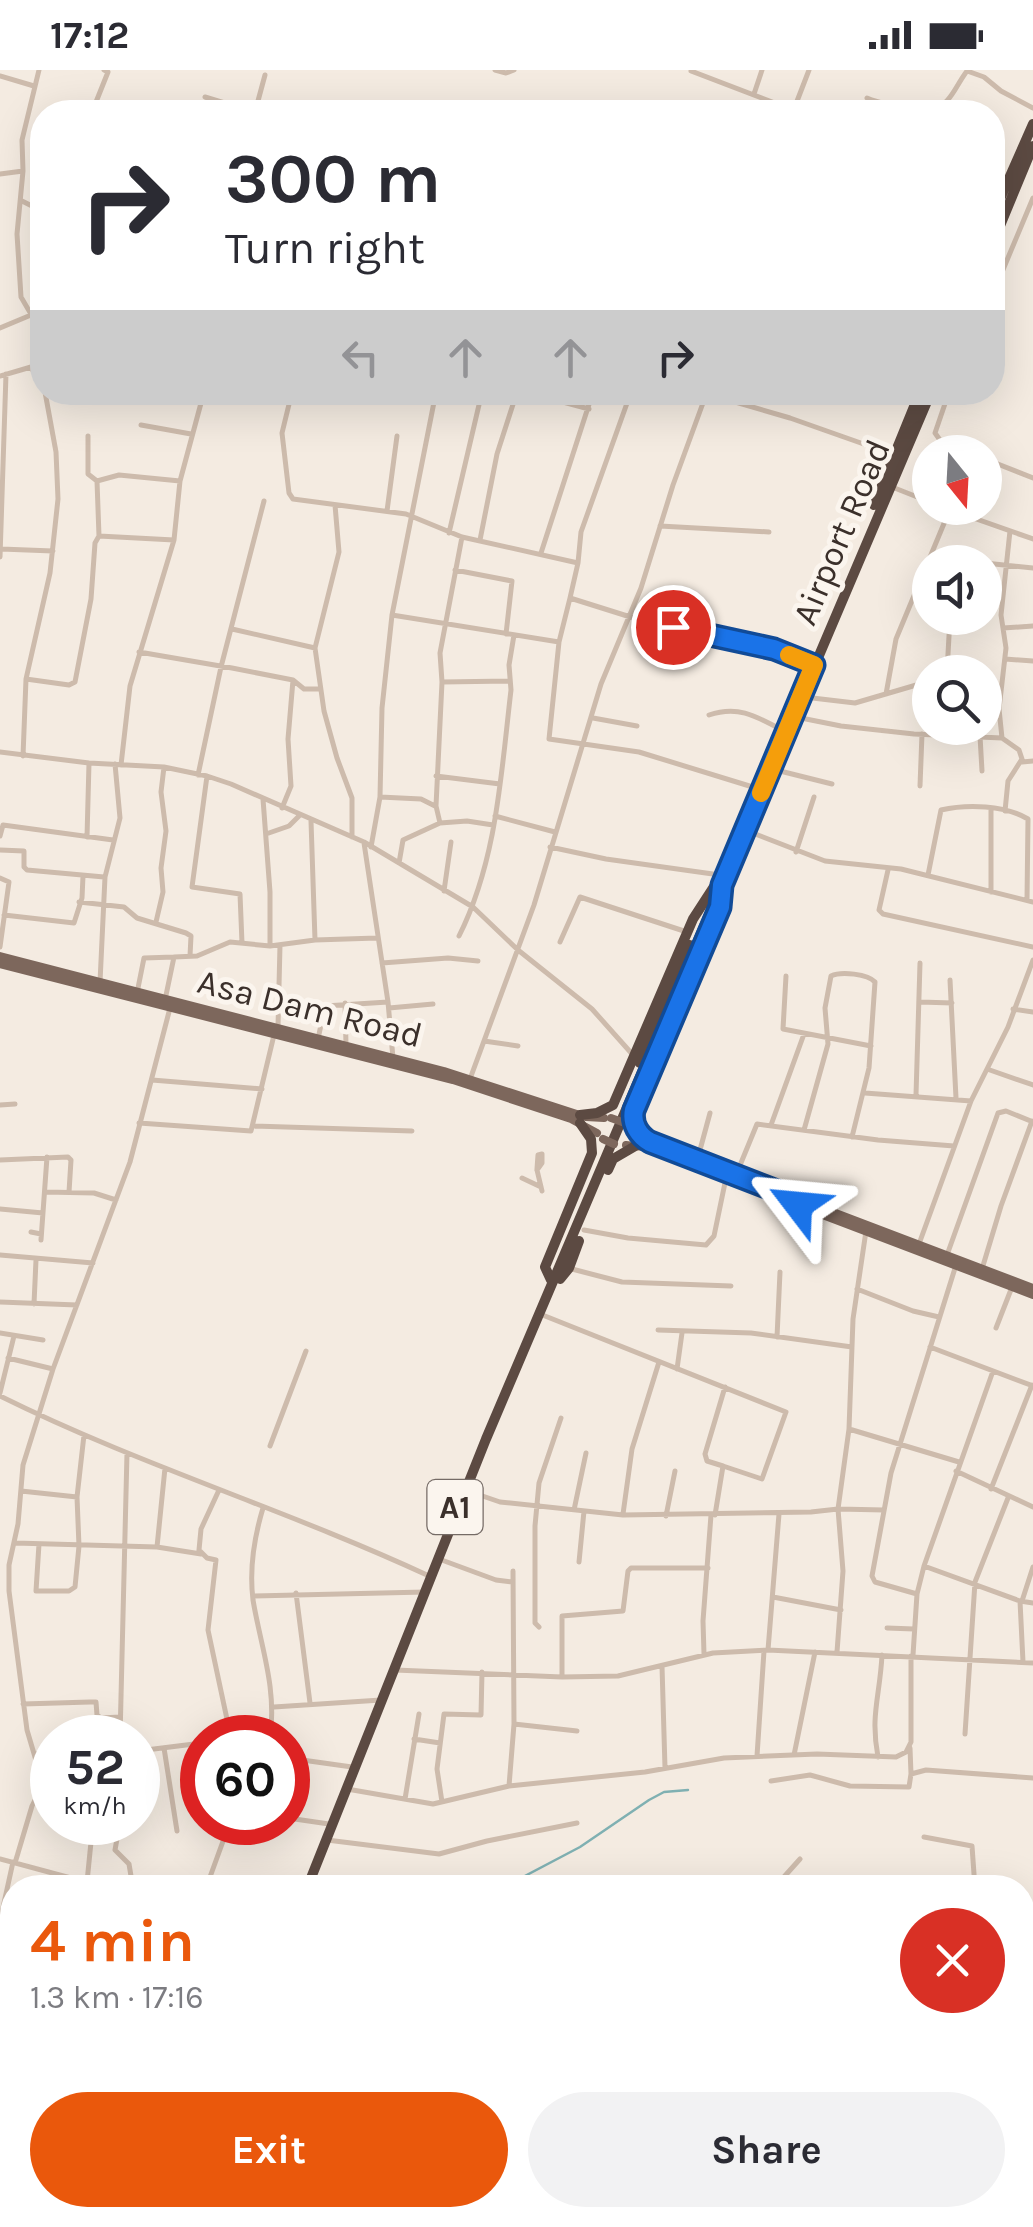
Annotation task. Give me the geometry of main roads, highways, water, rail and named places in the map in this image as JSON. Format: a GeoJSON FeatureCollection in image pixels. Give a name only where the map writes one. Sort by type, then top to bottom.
{"type":"FeatureCollection","features":[{"type":"Feature","properties":{"kind":"highway"},"geometry":{"type":"LineString","coordinates":[[1005,188],[1033,124]]}},
{"type":"Feature","properties":{"kind":"highway"},"geometry":{"type":"LineString","coordinates":[[1005,214],[1033,146]]}},
{"type":"Feature","properties":{"kind":"highway","name":"Airport Road"},"geometry":{"type":"LineString","coordinates":[[720,881],[801,697],[915,405]]}},
{"type":"Feature","properties":{"kind":"highway","name":"Airport Road"},"geometry":{"type":"LineString","coordinates":[[626,1134],[620,1110],[720,881],[756,788],[925,405]]}},
{"type":"Feature","properties":{"kind":"highway"},"geometry":{"type":"LineString","coordinates":[[608,1118],[687,932],[720,881]]}},
{"type":"Feature","properties":{"kind":"highway"},"geometry":{"type":"LineString","coordinates":[[600,1137],[545,1266],[552,1284],[569,1268],[626,1134],[720,907],[720,881]]}},
{"type":"Feature","properties":{"kind":"highway"},"geometry":{"type":"LineString","coordinates":[[592,1153],[591,1139],[580,1119],[613,1105]]}},
{"type":"Feature","properties":{"kind":"highway"},"geometry":{"type":"LineString","coordinates":[[613,1159],[626,1134]]}},
{"type":"Feature","properties":{"kind":"highway","name":"A1"},"geometry":{"type":"LineString","coordinates":[[310,1875],[395,1670],[428,1575],[552,1284],[626,1134]]}},
{"type":"Feature","properties":{"kind":"highway","name":"A1"},"geometry":{"type":"LineString","coordinates":[[311,1875],[552,1284]]}},
{"type":"Feature","properties":{"kind":"main road","name":"Asa Dam Road"},"geometry":{"type":"LineString","coordinates":[[0,956],[137,992],[168,1004]]}},
{"type":"Feature","properties":{"kind":"main road","name":"Asa Dam Road"},"geometry":{"type":"LineString","coordinates":[[0,964],[306,1039],[580,1119],[608,1118],[626,1134]]}},
{"type":"Feature","properties":{"kind":"main road","name":"Asa Dam Road"},"geometry":{"type":"LineString","coordinates":[[306,1039],[470,1079],[580,1119],[600,1137],[626,1134]]}},
{"type":"Feature","properties":{"kind":"main road"},"geometry":{"type":"LineString","coordinates":[[600,1137],[598,1124],[608,1118]]}},
{"type":"Feature","properties":{"kind":"main road"},"geometry":{"type":"LineString","coordinates":[[626,1134],[736,1174],[866,1232],[1033,1292]]}},
{"type":"Feature","properties":{"kind":"main road"},"geometry":{"type":"LineString","coordinates":[[626,1134],[726,1178],[919,1244],[1033,1292]]}},
{"type":"Feature","properties":{"kind":"waterway"},"geometry":{"type":"LineString","coordinates":[[527,1875],[580,1847],[664,1792],[688,1790]]}}]}
